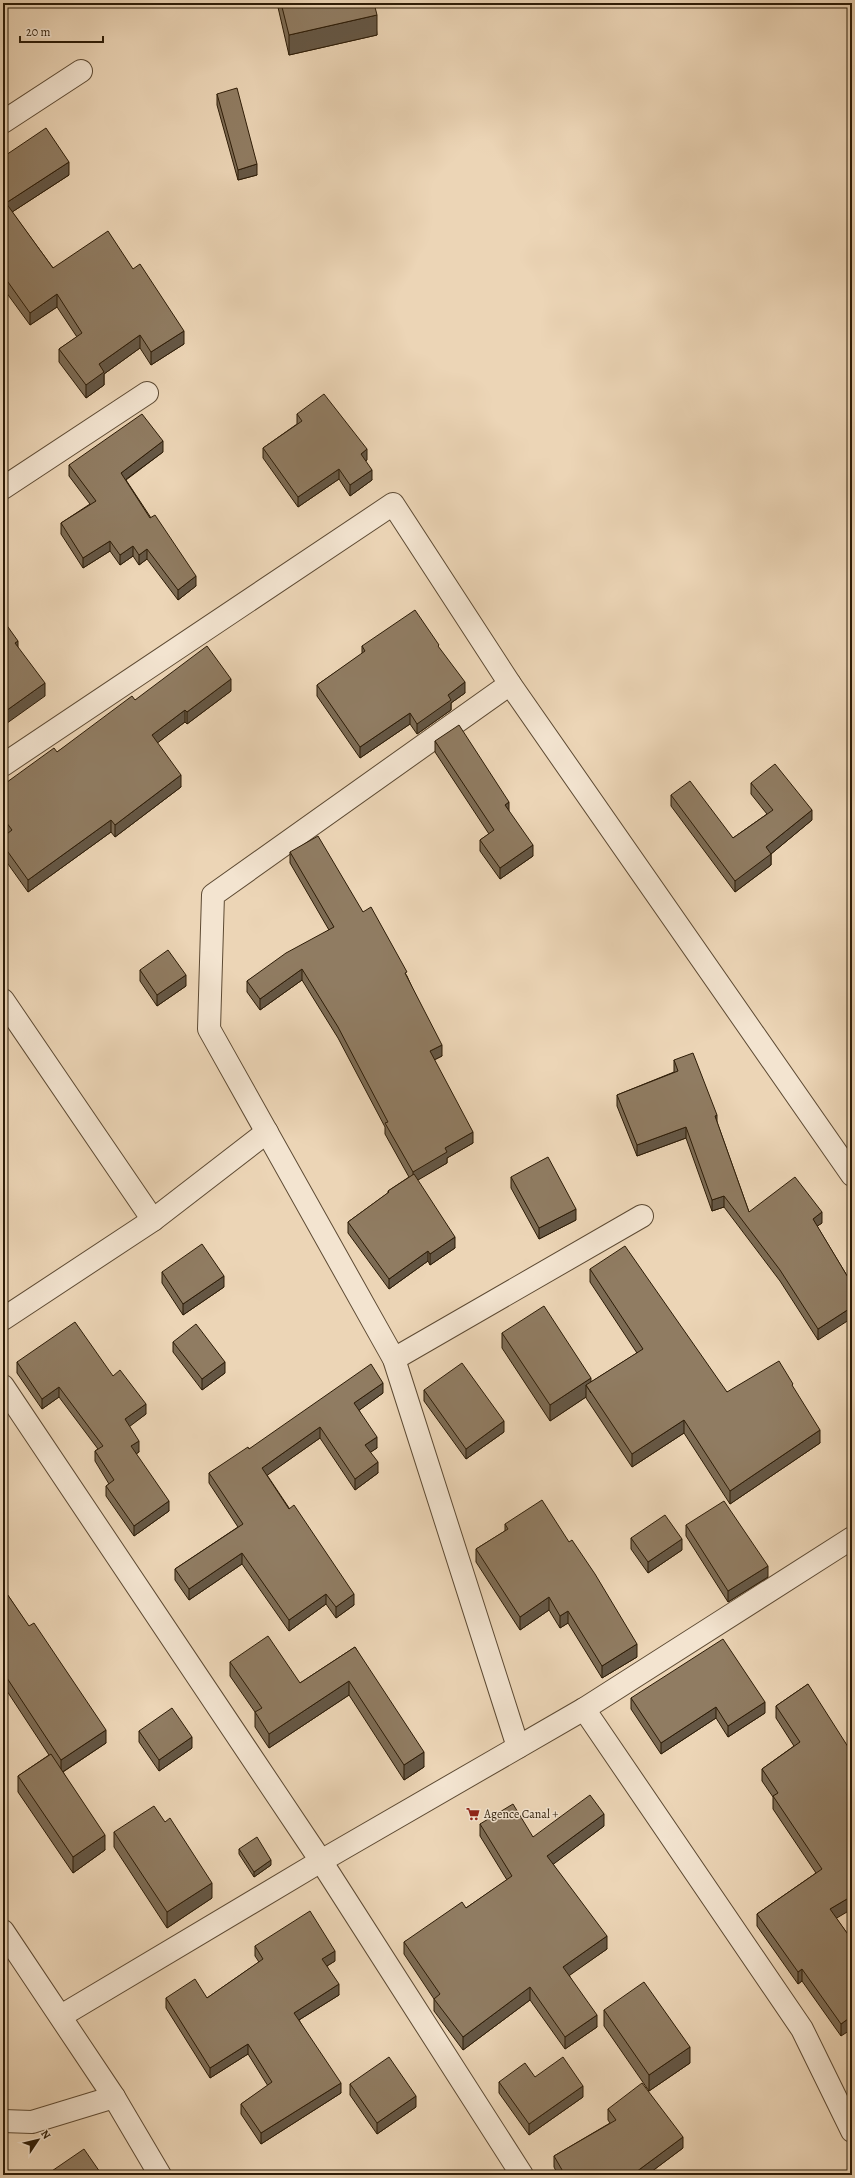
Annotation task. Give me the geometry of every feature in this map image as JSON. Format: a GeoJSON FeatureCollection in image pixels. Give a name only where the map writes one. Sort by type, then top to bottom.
{"type":"FeatureCollection","features":[{"type":"Feature","properties":{"kind":"street"},"geometry":{"type":"LineString","coordinates":[[3,122],[81,71]]}},
{"type":"Feature","properties":{"kind":"street"},"geometry":{"type":"LineString","coordinates":[[3,488],[146,392]]}},
{"type":"Feature","properties":{"kind":"street"},"geometry":{"type":"LineString","coordinates":[[3,765],[393,504],[510,684],[852,1175]]}},
{"type":"Feature","properties":{"kind":"street"},"geometry":{"type":"LineString","coordinates":[[510,684],[213,895],[209,1029],[394,1359],[518,1747]]}},
{"type":"Feature","properties":{"kind":"street"},"geometry":{"type":"LineString","coordinates":[[3,1000],[154,1220]]}},
{"type":"Feature","properties":{"kind":"street"},"geometry":{"type":"LineString","coordinates":[[3,1319],[154,1220],[267,1132]]}},
{"type":"Feature","properties":{"kind":"street"},"geometry":{"type":"LineString","coordinates":[[394,1359],[642,1216]]}},
{"type":"Feature","properties":{"kind":"street"},"geometry":{"type":"LineString","coordinates":[[3,1386],[321,1861],[522,2175]]}},
{"type":"Feature","properties":{"kind":"street"},"geometry":{"type":"LineString","coordinates":[[61,2016],[321,1861],[584,1709],[851,1540]]}},
{"type":"Feature","properties":{"kind":"street"},"geometry":{"type":"LineString","coordinates":[[584,1709],[802,2029],[852,2131]]}},
{"type":"Feature","properties":{"kind":"street"},"geometry":{"type":"LineString","coordinates":[[3,1931],[114,2097],[160,2175]]}},
{"type":"Feature","properties":{"kind":"street"},"geometry":{"type":"LineString","coordinates":[[3,2121],[32,2122],[114,2097]]}},
{"type":"Feature","properties":{"kind":"building"},"geometry":{"type":"Polygon","coordinates":[[[281,3],[374,3],[377,15],[289,35],[281,3]]]}},
{"type":"Feature","properties":{"kind":"building"},"geometry":{"type":"Polygon","coordinates":[[[237,88],[257,164],[238,170],[217,94],[237,88]]]}},
{"type":"Feature","properties":{"kind":"building"},"geometry":{"type":"Polygon","coordinates":[[[46,128],[69,162],[6,203],[53,268],[108,231],[133,269],[140,264],[184,331],[151,352],[140,335],[99,364],[104,372],[86,385],[59,349],[82,333],[57,294],[30,313],[3,275],[3,157],[46,128]]]}},
{"type":"Feature","properties":{"kind":"building"},"geometry":{"type":"Polygon","coordinates":[[[324,394],[367,449],[361,454],[372,470],[350,485],[339,469],[298,497],[263,448],[302,421],[297,414],[324,394]]]}},
{"type":"Feature","properties":{"kind":"building"},"geometry":{"type":"Polygon","coordinates":[[[142,414],[163,441],[121,473],[150,518],[155,515],[196,576],[178,590],[147,549],[139,555],[133,546],[120,555],[110,541],[83,558],[61,523],[96,501],[69,465],[142,414]]]}},
{"type":"Feature","properties":{"kind":"building"},"geometry":{"type":"Polygon","coordinates":[[[415,610],[439,645],[438,646],[465,682],[448,695],[451,700],[417,724],[410,713],[360,747],[317,685],[365,651],[362,646],[415,610]]]}},
{"type":"Feature","properties":{"kind":"building"},"geometry":{"type":"Polygon","coordinates":[[[3,620],[18,641],[15,643],[45,683],[3,713],[3,620]]]}},
{"type":"Feature","properties":{"kind":"building"},"geometry":{"type":"Polygon","coordinates":[[[207,646],[231,679],[187,712],[185,710],[152,735],[181,775],[115,825],[111,820],[28,880],[3,845],[3,837],[12,830],[3,818],[3,785],[54,748],[57,752],[132,696],[135,700],[207,646]]]}},
{"type":"Feature","properties":{"kind":"building"},"geometry":{"type":"Polygon","coordinates":[[[459,725],[509,802],[505,805],[533,845],[500,868],[480,840],[494,830],[435,741],[459,725]]]}},
{"type":"Feature","properties":{"kind":"building"},"geometry":{"type":"Polygon","coordinates":[[[775,764],[812,810],[766,847],[771,854],[735,881],[671,795],[690,781],[733,838],[773,810],[751,783],[775,764]]]}},
{"type":"Feature","properties":{"kind":"building"},"geometry":{"type":"Polygon","coordinates":[[[318,836],[363,912],[371,907],[407,972],[405,973],[442,1045],[430,1051],[473,1132],[445,1148],[447,1152],[413,1172],[385,1123],[388,1122],[338,1027],[302,969],[260,999],[247,981],[286,953],[334,927],[290,852],[318,836]]]}},
{"type":"Feature","properties":{"kind":"building"},"geometry":{"type":"Polygon","coordinates":[[[168,950],[186,975],[157,995],[140,970],[168,950]]]}},
{"type":"Feature","properties":{"kind":"building"},"geometry":{"type":"Polygon","coordinates":[[[693,1053],[717,1115],[715,1116],[749,1212],[795,1177],[822,1212],[813,1219],[852,1284],[852,1307],[818,1329],[780,1270],[724,1196],[712,1200],[686,1127],[637,1145],[617,1095],[678,1071],[674,1060],[693,1053]]]}},
{"type":"Feature","properties":{"kind":"building"},"geometry":{"type":"Polygon","coordinates":[[[548,1157],[576,1209],[539,1228],[511,1177],[548,1157]]]}},
{"type":"Feature","properties":{"kind":"building"},"geometry":{"type":"Polygon","coordinates":[[[414,1174],[455,1237],[430,1254],[428,1251],[389,1279],[348,1222],[389,1192],[388,1191],[414,1174]]]}},
{"type":"Feature","properties":{"kind":"building"},"geometry":{"type":"Polygon","coordinates":[[[202,1244],[224,1276],[183,1304],[162,1272],[202,1244]]]}},
{"type":"Feature","properties":{"kind":"building"},"geometry":{"type":"Polygon","coordinates":[[[625,1246],[727,1392],[779,1361],[820,1430],[730,1491],[684,1420],[632,1454],[586,1385],[643,1349],[590,1269],[625,1246]]]}},
{"type":"Feature","properties":{"kind":"building"},"geometry":{"type":"Polygon","coordinates":[[[544,1306],[591,1378],[550,1405],[502,1333],[544,1306]]]}},
{"type":"Feature","properties":{"kind":"building"},"geometry":{"type":"Polygon","coordinates":[[[75,1322],[113,1376],[120,1370],[146,1404],[125,1419],[139,1441],[131,1446],[169,1501],[134,1526],[106,1486],[114,1480],[95,1451],[103,1446],[59,1387],[42,1399],[17,1362],[75,1322]]]}},
{"type":"Feature","properties":{"kind":"building"},"geometry":{"type":"Polygon","coordinates":[[[196,1324],[225,1362],[202,1379],[173,1342],[196,1324]]]}},
{"type":"Feature","properties":{"kind":"building"},"geometry":{"type":"Polygon","coordinates":[[[462,1363],[504,1421],[466,1449],[424,1390],[462,1363]]]}},
{"type":"Feature","properties":{"kind":"building"},"geometry":{"type":"Polygon","coordinates":[[[371,1364],[383,1383],[354,1403],[377,1437],[365,1445],[378,1462],[355,1479],[320,1427],[262,1468],[289,1509],[294,1505],[354,1594],[336,1607],[326,1594],[289,1620],[242,1553],[189,1589],[175,1569],[243,1524],[209,1473],[248,1447],[249,1449],[371,1364]]]}},
{"type":"Feature","properties":{"kind":"building"},"geometry":{"type":"Polygon","coordinates":[[[542,1500],[569,1542],[572,1540],[595,1574],[637,1644],[602,1666],[568,1611],[560,1616],[549,1597],[520,1617],[476,1549],[508,1529],[505,1524],[542,1500]]]}},
{"type":"Feature","properties":{"kind":"building"},"geometry":{"type":"Polygon","coordinates":[[[724,1501],[768,1566],[728,1591],[686,1525],[724,1501]]]}},
{"type":"Feature","properties":{"kind":"building"},"geometry":{"type":"Polygon","coordinates":[[[665,1515],[682,1539],[648,1562],[631,1538],[665,1515]]]}},
{"type":"Feature","properties":{"kind":"building"},"geometry":{"type":"Polygon","coordinates":[[[3,1588],[29,1626],[34,1623],[106,1730],[61,1760],[3,1672],[3,1588]]]}},
{"type":"Feature","properties":{"kind":"building"},"geometry":{"type":"Polygon","coordinates":[[[268,1636],[300,1683],[355,1647],[424,1752],[404,1765],[349,1681],[269,1734],[255,1712],[262,1708],[230,1662],[268,1636]]]}},
{"type":"Feature","properties":{"kind":"building"},"geometry":{"type":"Polygon","coordinates":[[[723,1639],[765,1702],[728,1726],[716,1707],[661,1743],[631,1698],[723,1639]]]}},
{"type":"Feature","properties":{"kind":"building"},"geometry":{"type":"Polygon","coordinates":[[[808,1684],[852,1753],[852,1896],[830,1909],[852,1940],[852,2016],[841,2024],[802,1969],[798,1972],[757,1914],[822,1869],[773,1796],[778,1793],[762,1769],[800,1742],[776,1706],[808,1684]]]}},
{"type":"Feature","properties":{"kind":"building"},"geometry":{"type":"Polygon","coordinates":[[[172,1708],[192,1737],[159,1760],[139,1731],[172,1708]]]}},
{"type":"Feature","properties":{"kind":"building"},"geometry":{"type":"Polygon","coordinates":[[[51,1754],[105,1835],[73,1857],[18,1776],[51,1754]]]}},
{"type":"Feature","properties":{"kind":"building"},"geometry":{"type":"Polygon","coordinates":[[[590,1795],[604,1814],[547,1856],[607,1936],[563,1967],[597,2015],[565,2037],[530,1987],[463,2037],[434,1999],[440,1994],[404,1942],[462,1902],[466,1908],[512,1876],[480,1824],[513,1804],[533,1837],[590,1795]]]}},
{"type":"Feature","properties":{"kind":"building"},"geometry":{"type":"Polygon","coordinates":[[[154,1806],[165,1822],[170,1818],[212,1883],[167,1912],[114,1832],[154,1806]]]}},
{"type":"Feature","properties":{"kind":"building"},"geometry":{"type":"Polygon","coordinates":[[[257,1837],[271,1860],[254,1872],[239,1849],[257,1837]]]}},
{"type":"Feature","properties":{"kind":"building"},"geometry":{"type":"Polygon","coordinates":[[[310,1911],[335,1951],[322,1959],[339,1984],[294,2013],[341,2083],[261,2133],[241,2104],[272,2082],[248,2044],[210,2068],[166,1998],[195,1979],[207,1998],[263,1959],[255,1946],[310,1911]]]}},
{"type":"Feature","properties":{"kind":"building"},"geometry":{"type":"Polygon","coordinates":[[[644,1982],[690,2047],[649,2075],[604,2010],[644,1982]]]}},
{"type":"Feature","properties":{"kind":"building"},"geometry":{"type":"Polygon","coordinates":[[[389,2057],[416,2096],[377,2123],[350,2084],[389,2057]]]}},
{"type":"Feature","properties":{"kind":"building"},"geometry":{"type":"Polygon","coordinates":[[[563,2057],[583,2086],[529,2124],[499,2082],[525,2063],[535,2077],[563,2057]]]}},
{"type":"Feature","properties":{"kind":"building"},"geometry":{"type":"Polygon","coordinates":[[[642,2083],[683,2137],[632,2175],[565,2175],[554,2156],[616,2120],[608,2109],[642,2083]]]}},
{"type":"Feature","properties":{"kind":"building"},"geometry":{"type":"Polygon","coordinates":[[[84,2149],[102,2175],[46,2175],[84,2149]]]}},
{"type":"Feature","properties":{"kind":"place","name":"Agence Canal +"},"geometry":{"type":"Point","coordinates":[473,1814]}}]}
